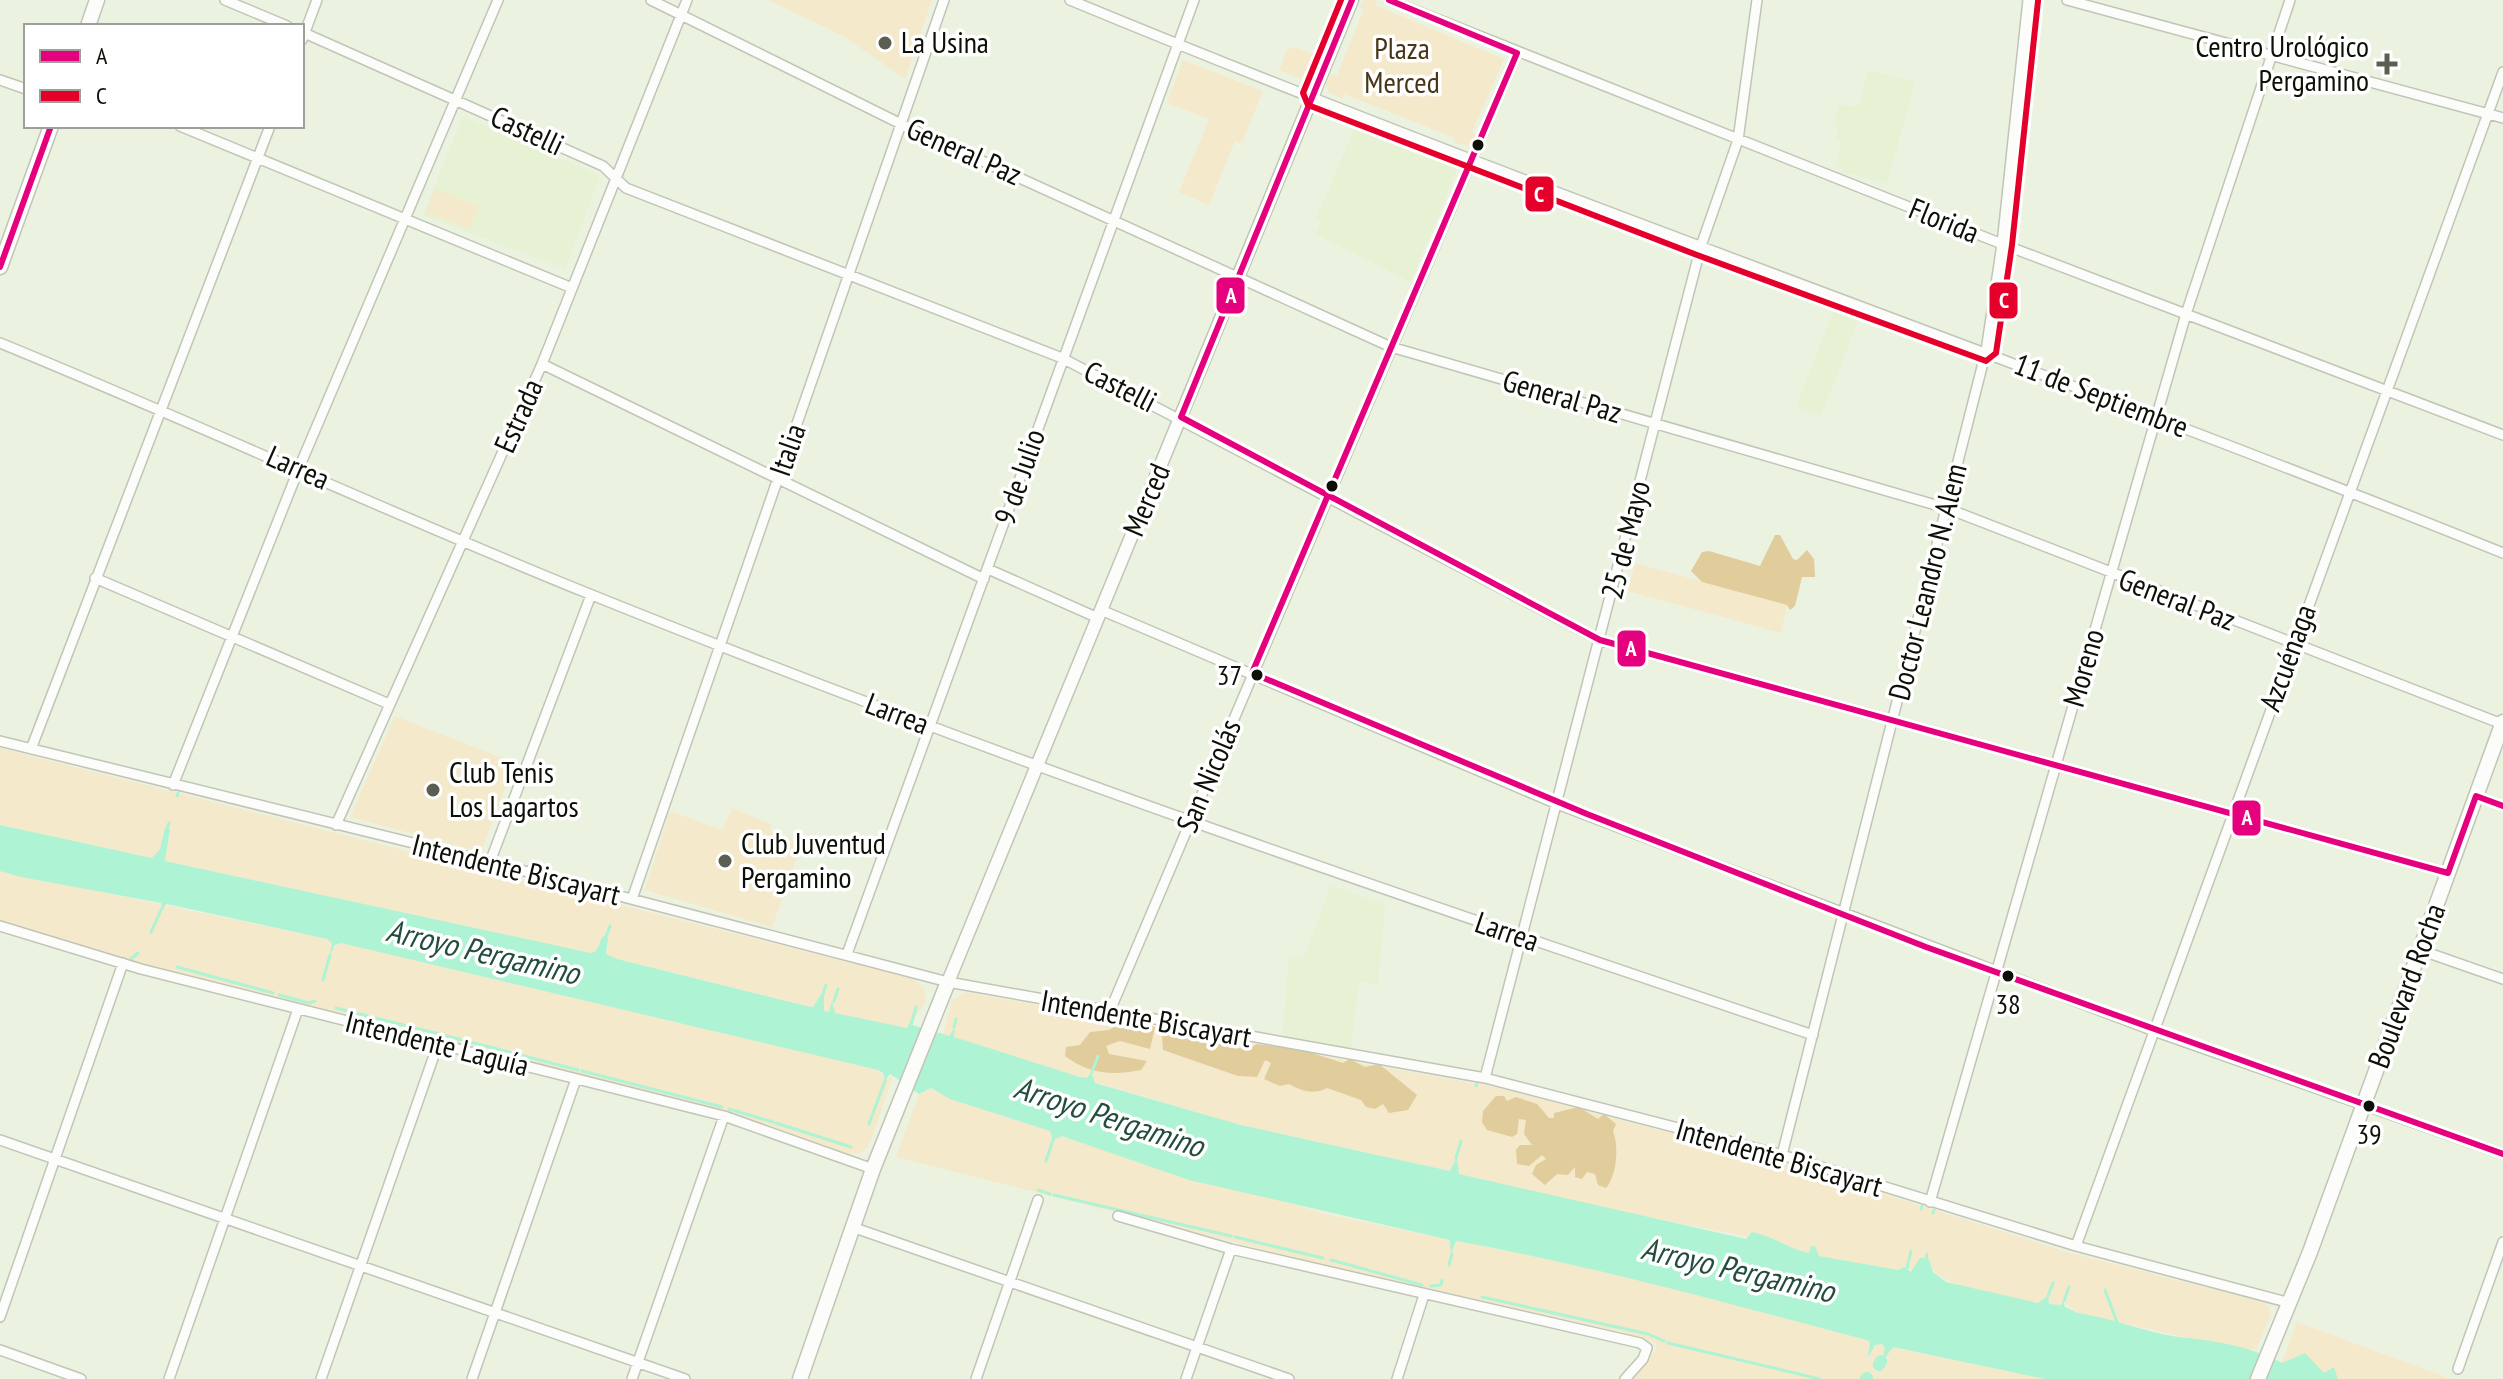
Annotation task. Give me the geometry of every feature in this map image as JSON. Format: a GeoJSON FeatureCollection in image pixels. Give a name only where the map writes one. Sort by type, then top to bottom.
{"type":"FeatureCollection","features":[{"type":"Feature","properties":{"kind":"main road"},"geometry":{"type":"LineString","coordinates":[[89,24],[97,0]]}},
{"type":"Feature","properties":{"kind":"main road"},"geometry":{"type":"LineString","coordinates":[[2,258],[50,128]]}},
{"type":"Feature","properties":{"kind":"main road","name":"Boulevard Rocha"},"geometry":{"type":"LineString","coordinates":[[2258,1379],[2365,1103],[2503,723]]}},
{"type":"Feature","properties":{"kind":"main road","name":"Merced"},"geometry":{"type":"LineString","coordinates":[[800,1379],[873,1169],[948,982]]}},
{"type":"Feature","properties":{"kind":"street"},"geometry":{"type":"LineString","coordinates":[[225,0],[282,24]]}},
{"type":"Feature","properties":{"kind":"street"},"geometry":{"type":"LineString","coordinates":[[304,32],[317,0]]}},
{"type":"Feature","properties":{"kind":"street"},"geometry":{"type":"LineString","coordinates":[[173,785],[299,468],[498,0]]}},
{"type":"Feature","properties":{"kind":"street","name":"General Paz"},"geometry":{"type":"LineString","coordinates":[[651,0],[681,12],[903,125],[1391,347],[1946,508],[2111,575],[2503,723]]}},
{"type":"Feature","properties":{"kind":"street","name":"Estrada"},"geometry":{"type":"LineString","coordinates":[[336,825],[542,364],[687,0]]}},
{"type":"Feature","properties":{"kind":"street","name":"Italia"},"geometry":{"type":"LineString","coordinates":[[632,899],[944,0]]}},
{"type":"Feature","properties":{"kind":"street"},"geometry":{"type":"LineString","coordinates":[[1070,0],[1176,44]]}},
{"type":"Feature","properties":{"kind":"street","name":"9 de Julio"},"geometry":{"type":"LineString","coordinates":[[847,954],[1194,0]]}},
{"type":"Feature","properties":{"kind":"street","name":"Merced"},"geometry":{"type":"LineString","coordinates":[[948,982],[1352,0]]}},
{"type":"Feature","properties":{"kind":"street","name":"Florida"},"geometry":{"type":"LineString","coordinates":[[1389,0],[2002,244],[2503,435]]}},
{"type":"Feature","properties":{"kind":"street","name":"25 de Mayo"},"geometry":{"type":"LineString","coordinates":[[1485,1078],[1701,246],[1738,140],[1757,0]]}},
{"type":"Feature","properties":{"kind":"street","name":"Doctor Leandro N. Alem"},"geometry":{"type":"LineString","coordinates":[[1782,1155],[1986,351],[2002,244],[2028,0]]}},
{"type":"Feature","properties":{"kind":"street"},"geometry":{"type":"LineString","coordinates":[[2067,0],[2104,4],[2503,118]]}},
{"type":"Feature","properties":{"kind":"street","name":"Moreno"},"geometry":{"type":"LineString","coordinates":[[1930,1202],[2186,314],[2290,0]]}},
{"type":"Feature","properties":{"kind":"street","name":"Castelli"},"geometry":{"type":"LineString","coordinates":[[304,35],[455,98],[603,166],[626,188],[1062,358],[1328,494],[1600,640],[2448,873]]}},
{"type":"Feature","properties":{"kind":"street","name":"11 de Septiembre"},"geometry":{"type":"LineString","coordinates":[[1176,44],[1701,246],[1986,351],[2503,553]]}},
{"type":"Feature","properties":{"kind":"street","name":"San Nicolás"},"geometry":{"type":"LineString","coordinates":[[1109,1013],[1517,53]]}},
{"type":"Feature","properties":{"kind":"street","name":"Azcuénaga"},"geometry":{"type":"LineString","coordinates":[[2076,1246],[2348,491],[2503,72]]}},
{"type":"Feature","properties":{"kind":"street"},"geometry":{"type":"LineString","coordinates":[[0,80],[24,88]]}},
{"type":"Feature","properties":{"kind":"street"},"geometry":{"type":"LineString","coordinates":[[185,128],[572,288]]}},
{"type":"Feature","properties":{"kind":"street"},"geometry":{"type":"LineString","coordinates":[[31,749],[269,128]]}},
{"type":"Feature","properties":{"kind":"street","name":"Larrea"},"geometry":{"type":"LineString","coordinates":[[0,343],[161,409],[591,595],[1036,767],[1521,937],[1813,1035]]}},
{"type":"Feature","properties":{"kind":"street"},"geometry":{"type":"LineString","coordinates":[[542,364],[778,480],[986,574],[1252,673],[1557,804],[1997,973],[2503,1154]]}},
{"type":"Feature","properties":{"kind":"street"},"geometry":{"type":"LineString","coordinates":[[95,578],[389,704]]}},
{"type":"Feature","properties":{"kind":"street"},"geometry":{"type":"LineString","coordinates":[[490,862],[591,595]]}},
{"type":"Feature","properties":{"kind":"street","name":"Intendente Biscayart"},"geometry":{"type":"LineString","coordinates":[[0,741],[490,862],[948,982],[1485,1078],[1782,1155],[2076,1246],[2290,1303]]}},
{"type":"Feature","properties":{"kind":"street"},"geometry":{"type":"LineString","coordinates":[[2476,796],[2503,806]]}},
{"type":"Feature","properties":{"kind":"street","name":"Intendente Laguía"},"geometry":{"type":"LineString","coordinates":[[0,926],[123,963],[298,1009],[724,1116],[873,1169]]}},
{"type":"Feature","properties":{"kind":"street"},"geometry":{"type":"LineString","coordinates":[[2420,950],[2503,979]]}},
{"type":"Feature","properties":{"kind":"street"},"geometry":{"type":"LineString","coordinates":[[0,1317],[123,963]]}},
{"type":"Feature","properties":{"kind":"street"},"geometry":{"type":"LineString","coordinates":[[169,1379],[298,1009]]}},
{"type":"Feature","properties":{"kind":"street"},"geometry":{"type":"LineString","coordinates":[[321,1379],[438,1044]]}},
{"type":"Feature","properties":{"kind":"street"},"geometry":{"type":"LineString","coordinates":[[472,1379],[576,1079]]}},
{"type":"Feature","properties":{"kind":"street"},"geometry":{"type":"LineString","coordinates":[[632,1379],[724,1116]]}},
{"type":"Feature","properties":{"kind":"street"},"geometry":{"type":"LineString","coordinates":[[0,1140],[685,1379]]}},
{"type":"Feature","properties":{"kind":"street"},"geometry":{"type":"LineString","coordinates":[[976,1379],[1038,1200]]}},
{"type":"Feature","properties":{"kind":"street"},"geometry":{"type":"LineString","coordinates":[[1118,1216],[1231,1249],[1640,1343],[1647,1348],[1643,1359],[1625,1379]]}},
{"type":"Feature","properties":{"kind":"street"},"geometry":{"type":"LineString","coordinates":[[852,1227],[1289,1379]]}},
{"type":"Feature","properties":{"kind":"street"},"geometry":{"type":"LineString","coordinates":[[2458,1369],[2503,1242]]}},
{"type":"Feature","properties":{"kind":"street"},"geometry":{"type":"LineString","coordinates":[[1186,1379],[1231,1249]]}},
{"type":"Feature","properties":{"kind":"street"},"geometry":{"type":"LineString","coordinates":[[1397,1379],[1424,1295]]}},
{"type":"Feature","properties":{"kind":"street"},"geometry":{"type":"LineString","coordinates":[[0,1350],[81,1379]]}},
{"type":"Feature","properties":{"kind":"shaded area"},"geometry":{"type":"Polygon","coordinates":[[[1868,71],[1915,82],[1887,184],[1843,172],[1843,168],[1835,165],[1842,142],[1835,138],[1839,128],[1833,125],[1839,105],[1859,106],[1868,71]]]}},
{"type":"Feature","properties":{"kind":"shaded area"},"geometry":{"type":"Polygon","coordinates":[[[463,116],[600,176],[565,269],[423,215],[463,116]]]}},
{"type":"Feature","properties":{"kind":"shaded area"},"geometry":{"type":"Polygon","coordinates":[[[1356,125],[1456,165],[1457,170],[1410,282],[1315,234],[1321,222],[1316,219],[1356,125]]]}},
{"type":"Feature","properties":{"kind":"shaded area"},"geometry":{"type":"Polygon","coordinates":[[[1835,307],[1860,316],[1821,416],[1796,406],[1835,307]]]}},
{"type":"Feature","properties":{"kind":"shaded area"},"geometry":{"type":"Polygon","coordinates":[[[1775,535],[1780,535],[1793,559],[1797,560],[1807,550],[1814,559],[1815,577],[1802,577],[1795,606],[1790,610],[1787,605],[1702,582],[1691,571],[1702,552],[1709,551],[1760,566],[1775,535]]]}},
{"type":"Feature","properties":{"kind":"shaded area"},"geometry":{"type":"Polygon","coordinates":[[[1331,885],[1385,905],[1378,986],[1359,980],[1351,1050],[1282,1038],[1289,956],[1303,960],[1331,885]]]}},
{"type":"Feature","properties":{"kind":"shaded area"},"geometry":{"type":"Polygon","coordinates":[[[1124,1021],[1155,1027],[1150,1049],[1120,1041],[1106,1046],[1109,1054],[1147,1061],[1141,1070],[1101,1072],[1083,1067],[1065,1056],[1066,1047],[1080,1045],[1090,1032],[1109,1030],[1124,1021]]]}},
{"type":"Feature","properties":{"kind":"shaded area"},"geometry":{"type":"Polygon","coordinates":[[[1177,1030],[1185,1036],[1196,1032],[1234,1048],[1257,1044],[1303,1050],[1343,1063],[1350,1059],[1365,1067],[1379,1064],[1417,1095],[1408,1110],[1389,1113],[1383,1104],[1375,1109],[1366,1107],[1361,1100],[1327,1088],[1312,1092],[1289,1084],[1280,1086],[1264,1079],[1271,1063],[1265,1060],[1257,1077],[1238,1076],[1163,1050],[1162,1035],[1177,1030]]]}},
{"type":"Feature","properties":{"kind":"shaded area"},"geometry":{"type":"Polygon","coordinates":[[[1496,1096],[1504,1096],[1507,1101],[1516,1097],[1537,1104],[1549,1118],[1554,1118],[1554,1113],[1579,1107],[1598,1119],[1604,1114],[1616,1124],[1613,1131],[1616,1160],[1613,1176],[1606,1188],[1598,1185],[1595,1174],[1587,1172],[1582,1179],[1575,1177],[1575,1167],[1568,1175],[1557,1174],[1545,1185],[1532,1174],[1536,1165],[1546,1159],[1542,1155],[1529,1166],[1517,1164],[1516,1150],[1520,1145],[1532,1145],[1524,1134],[1526,1120],[1519,1119],[1517,1134],[1512,1137],[1487,1130],[1482,1122],[1483,1111],[1496,1096]]]}},
{"type":"Feature","properties":{"kind":"green space","name":"La Usina"},"geometry":{"type":"Polygon","coordinates":[[[768,0],[932,0],[905,79],[843,36],[768,0]]]}},
{"type":"Feature","properties":{"kind":"green space","name":"Plaza Merced"},"geometry":{"type":"Polygon","coordinates":[[[1364,0],[1377,0],[1375,5],[1504,59],[1472,132],[1477,135],[1470,146],[1454,143],[1455,138],[1344,94],[1342,99],[1328,92],[1326,84],[1331,74],[1337,75],[1364,9],[1359,7],[1364,0]]]}},
{"type":"Feature","properties":{"kind":"green space"},"geometry":{"type":"Polygon","coordinates":[[[1294,47],[1314,55],[1306,75],[1299,78],[1279,70],[1287,50],[1294,47]]]}},
{"type":"Feature","properties":{"kind":"green space"},"geometry":{"type":"Polygon","coordinates":[[[1183,60],[1263,91],[1242,143],[1235,141],[1209,205],[1179,192],[1209,119],[1167,103],[1183,60]]]}},
{"type":"Feature","properties":{"kind":"green space"},"geometry":{"type":"Polygon","coordinates":[[[435,189],[478,206],[469,229],[426,212],[435,189]]]}},
{"type":"Feature","properties":{"kind":"green space"},"geometry":{"type":"Polygon","coordinates":[[[1635,563],[1787,605],[1781,633],[1628,591],[1635,563]]]}},
{"type":"Feature","properties":{"kind":"green space","name":"Club Tenis Los Lagartos"},"geometry":{"type":"Polygon","coordinates":[[[395,716],[515,763],[481,852],[350,817],[395,716]]]}},
{"type":"Feature","properties":{"kind":"green space"},"geometry":{"type":"Polygon","coordinates":[[[0,748],[914,979],[924,988],[926,1002],[907,1028],[834,1013],[833,1001],[829,1012],[824,1011],[820,997],[813,1007],[806,1006],[617,959],[606,954],[609,945],[599,942],[596,951],[591,953],[165,861],[170,835],[166,828],[160,849],[153,858],[0,825],[0,748]]]}},
{"type":"Feature","properties":{"kind":"green space","name":"Club Juventud Pergamino"},"geometry":{"type":"Polygon","coordinates":[[[732,808],[771,824],[770,830],[802,844],[772,927],[645,890],[670,811],[722,830],[732,808]]]}},
{"type":"Feature","properties":{"kind":"green space"},"geometry":{"type":"Polygon","coordinates":[[[0,871],[327,939],[332,943],[331,950],[341,943],[878,1070],[885,1079],[893,1076],[869,1146],[860,1153],[850,1154],[735,1114],[153,967],[0,920],[0,871]]]}},
{"type":"Feature","properties":{"kind":"green space"},"geometry":{"type":"Polygon","coordinates":[[[965,992],[1500,1088],[1806,1169],[1809,1175],[1828,1180],[1834,1178],[2067,1252],[2263,1302],[2269,1307],[2271,1315],[2256,1349],[2241,1350],[2078,1313],[2063,1301],[2061,1305],[2049,1304],[2048,1296],[2038,1303],[1976,1290],[1945,1279],[1930,1262],[1911,1272],[1905,1267],[1898,1270],[1819,1256],[1815,1249],[1810,1254],[1783,1247],[1781,1243],[1612,1210],[1459,1174],[1457,1158],[1450,1171],[1241,1125],[1095,1082],[1090,1072],[1087,1078],[1080,1077],[953,1037],[955,1028],[949,1036],[943,1035],[952,1001],[965,992]]]}},
{"type":"Feature","properties":{"kind":"green space"},"geometry":{"type":"Polygon","coordinates":[[[930,1088],[963,1103],[1050,1131],[1053,1140],[1061,1136],[1330,1215],[1451,1240],[1453,1253],[1456,1241],[1664,1287],[1870,1341],[1869,1358],[1875,1345],[1882,1344],[1885,1346],[1883,1361],[1892,1347],[2045,1379],[1631,1379],[1655,1351],[1657,1344],[1622,1332],[1328,1266],[896,1157],[919,1094],[930,1088]]]}},
{"type":"Feature","properties":{"kind":"green space"},"geometry":{"type":"Polygon","coordinates":[[[2297,1322],[2451,1379],[2338,1379],[2334,1368],[2325,1374],[2300,1356],[2282,1363],[2297,1322]]]}},
{"type":"Feature","properties":{"kind":"water","name":"Arroyo Pergamino"},"geometry":{"type":"Polygon","coordinates":[[[0,825],[152,858],[160,849],[165,828],[170,829],[165,861],[591,953],[596,951],[603,936],[608,938],[606,954],[617,959],[806,1006],[813,1007],[820,996],[824,997],[824,1011],[829,1012],[832,1001],[835,1013],[907,1028],[909,1024],[949,1036],[955,1027],[954,1037],[1080,1077],[1087,1078],[1091,1072],[1095,1083],[1241,1125],[1450,1171],[1457,1157],[1459,1174],[1746,1239],[1752,1232],[1809,1253],[1811,1246],[1815,1246],[1819,1256],[1898,1270],[1904,1267],[1911,1272],[1920,1258],[1929,1259],[1933,1272],[1946,1282],[2038,1303],[2048,1296],[2049,1304],[2061,1305],[2063,1301],[2065,1307],[2078,1313],[2160,1334],[2236,1346],[2282,1363],[2305,1353],[2324,1373],[2334,1367],[2338,1379],[2045,1379],[1893,1347],[1882,1362],[1885,1348],[1882,1344],[1875,1345],[1868,1358],[1870,1341],[1716,1300],[1560,1262],[1456,1241],[1451,1254],[1450,1240],[1189,1180],[1062,1136],[1053,1140],[1050,1131],[950,1099],[931,1088],[919,1094],[890,1074],[885,1081],[883,1073],[878,1070],[341,943],[335,945],[330,955],[332,943],[327,939],[166,904],[163,909],[161,903],[21,877],[0,871],[0,825]]]}},
{"type":"Feature","properties":{"kind":"waterway"},"geometry":{"type":"LineString","coordinates":[[167,829],[169,823]]}},
{"type":"Feature","properties":{"kind":"waterway"},"geometry":{"type":"LineString","coordinates":[[151,932],[162,908]]}},
{"type":"Feature","properties":{"kind":"waterway"},"geometry":{"type":"LineString","coordinates":[[606,937],[610,926]]}},
{"type":"Feature","properties":{"kind":"waterway"},"geometry":{"type":"LineString","coordinates":[[131,959],[138,953]]}},
{"type":"Feature","properties":{"kind":"waterway"},"geometry":{"type":"LineString","coordinates":[[323,980],[330,955]]}},
{"type":"Feature","properties":{"kind":"waterway"},"geometry":{"type":"LineString","coordinates":[[177,967],[273,993]]}},
{"type":"Feature","properties":{"kind":"waterway"},"geometry":{"type":"LineString","coordinates":[[822,997],[826,985]]}},
{"type":"Feature","properties":{"kind":"waterway"},"geometry":{"type":"LineString","coordinates":[[834,1001],[838,989]]}},
{"type":"Feature","properties":{"kind":"waterway"},"geometry":{"type":"LineString","coordinates":[[279,995],[309,1003],[315,1001]]}},
{"type":"Feature","properties":{"kind":"waterway"},"geometry":{"type":"LineString","coordinates":[[911,1025],[916,1007]]}},
{"type":"Feature","properties":{"kind":"waterway"},"geometry":{"type":"LineString","coordinates":[[336,1008],[439,1034]]}},
{"type":"Feature","properties":{"kind":"waterway"},"geometry":{"type":"LineString","coordinates":[[1099,1022],[1102,1018]]}},
{"type":"Feature","properties":{"kind":"waterway"},"geometry":{"type":"LineString","coordinates":[[954,1027],[956,1019]]}},
{"type":"Feature","properties":{"kind":"waterway"},"geometry":{"type":"LineString","coordinates":[[1109,1025],[1114,1021]]}},
{"type":"Feature","properties":{"kind":"waterway"},"geometry":{"type":"LineString","coordinates":[[443,1035],[578,1070]]}},
{"type":"Feature","properties":{"kind":"waterway"},"geometry":{"type":"LineString","coordinates":[[1092,1072],[1098,1056]]}},
{"type":"Feature","properties":{"kind":"waterway"},"geometry":{"type":"LineString","coordinates":[[582,1071],[722,1107]]}},
{"type":"Feature","properties":{"kind":"waterway"},"geometry":{"type":"LineString","coordinates":[[869,1124],[885,1081]]}},
{"type":"Feature","properties":{"kind":"waterway"},"geometry":{"type":"LineString","coordinates":[[729,1109],[773,1122]]}},
{"type":"Feature","properties":{"kind":"waterway"},"geometry":{"type":"LineString","coordinates":[[776,1123],[851,1147]]}},
{"type":"Feature","properties":{"kind":"waterway"},"geometry":{"type":"LineString","coordinates":[[1046,1161],[1053,1140]]}},
{"type":"Feature","properties":{"kind":"waterway"},"geometry":{"type":"LineString","coordinates":[[1456,1158],[1461,1141]]}},
{"type":"Feature","properties":{"kind":"waterway"},"geometry":{"type":"LineString","coordinates":[[1038,1190],[1050,1194]]}},
{"type":"Feature","properties":{"kind":"waterway"},"geometry":{"type":"LineString","coordinates":[[1054,1195],[1231,1236]]}},
{"type":"Feature","properties":{"kind":"waterway"},"geometry":{"type":"LineString","coordinates":[[1235,1237],[1323,1258]]}},
{"type":"Feature","properties":{"kind":"waterway"},"geometry":{"type":"LineString","coordinates":[[1907,1268],[1911,1251]]}},
{"type":"Feature","properties":{"kind":"waterway"},"geometry":{"type":"LineString","coordinates":[[1449,1265],[1452,1254]]}},
{"type":"Feature","properties":{"kind":"waterway"},"geometry":{"type":"LineString","coordinates":[[1926,1259],[1927,1254]]}},
{"type":"Feature","properties":{"kind":"waterway"},"geometry":{"type":"LineString","coordinates":[[1331,1260],[1422,1285]]}},
{"type":"Feature","properties":{"kind":"waterway"},"geometry":{"type":"LineString","coordinates":[[1431,1286],[1441,1285],[1442,1280]]}},
{"type":"Feature","properties":{"kind":"waterway"},"geometry":{"type":"LineString","coordinates":[[2048,1296],[2053,1283]]}},
{"type":"Feature","properties":{"kind":"waterway"},"geometry":{"type":"LineString","coordinates":[[2064,1301],[2069,1287]]}},
{"type":"Feature","properties":{"kind":"waterway"},"geometry":{"type":"LineString","coordinates":[[2105,1290],[2117,1322]]}},
{"type":"Feature","properties":{"kind":"waterway"},"geometry":{"type":"LineString","coordinates":[[1482,1297],[1648,1334],[1664,1341]]}},
{"type":"Feature","properties":{"kind":"waterway"},"geometry":{"type":"LineString","coordinates":[[1668,1343],[1820,1379]]}},
{"type":"Feature","properties":{"kind":"waterway"},"geometry":{"type":"LineString","coordinates":[[1879,1365],[1881,1361]]}},
{"type":"Feature","properties":{"kind":"transit line","name":"C"},"geometry":{"type":"LineString","coordinates":[[1341,0],[1303,93],[1308,105],[1697,255],[1986,361],[1996,353],[2012,245],[2038,1]]}},
{"type":"Feature","properties":{"kind":"transit line","name":"A"},"geometry":{"type":"LineString","coordinates":[[1352,0],[1181,417],[1600,640],[2448,873],[2476,796],[2503,806]]}},
{"type":"Feature","properties":{"kind":"transit line","name":"A"},"geometry":{"type":"LineString","coordinates":[[1389,0],[1517,53],[1252,673],[1587,814],[1926,947],[2503,1154]]}},
{"type":"Feature","properties":{"kind":"transit line","name":"A"},"geometry":{"type":"LineString","coordinates":[[0,267],[50,128]]}},
{"type":"Feature","properties":{"kind":"place","name":"La Usina"},"geometry":{"type":"Point","coordinates":[885,43]}},
{"type":"Feature","properties":{"kind":"place","name":"Centro Urológico Pergamino"},"geometry":{"type":"Point","coordinates":[2387,64]}},
{"type":"Feature","properties":{"kind":"place","name":"37"},"geometry":{"type":"Point","coordinates":[1257,675]}},
{"type":"Feature","properties":{"kind":"place","name":"Club Tenis Los Lagartos"},"geometry":{"type":"Point","coordinates":[433,790]}},
{"type":"Feature","properties":{"kind":"place","name":"Club Juventud Pergamino"},"geometry":{"type":"Point","coordinates":[725,861]}},
{"type":"Feature","properties":{"kind":"place","name":"38"},"geometry":{"type":"Point","coordinates":[2008,976]}},
{"type":"Feature","properties":{"kind":"place","name":"39"},"geometry":{"type":"Point","coordinates":[2369,1106]}}]}
